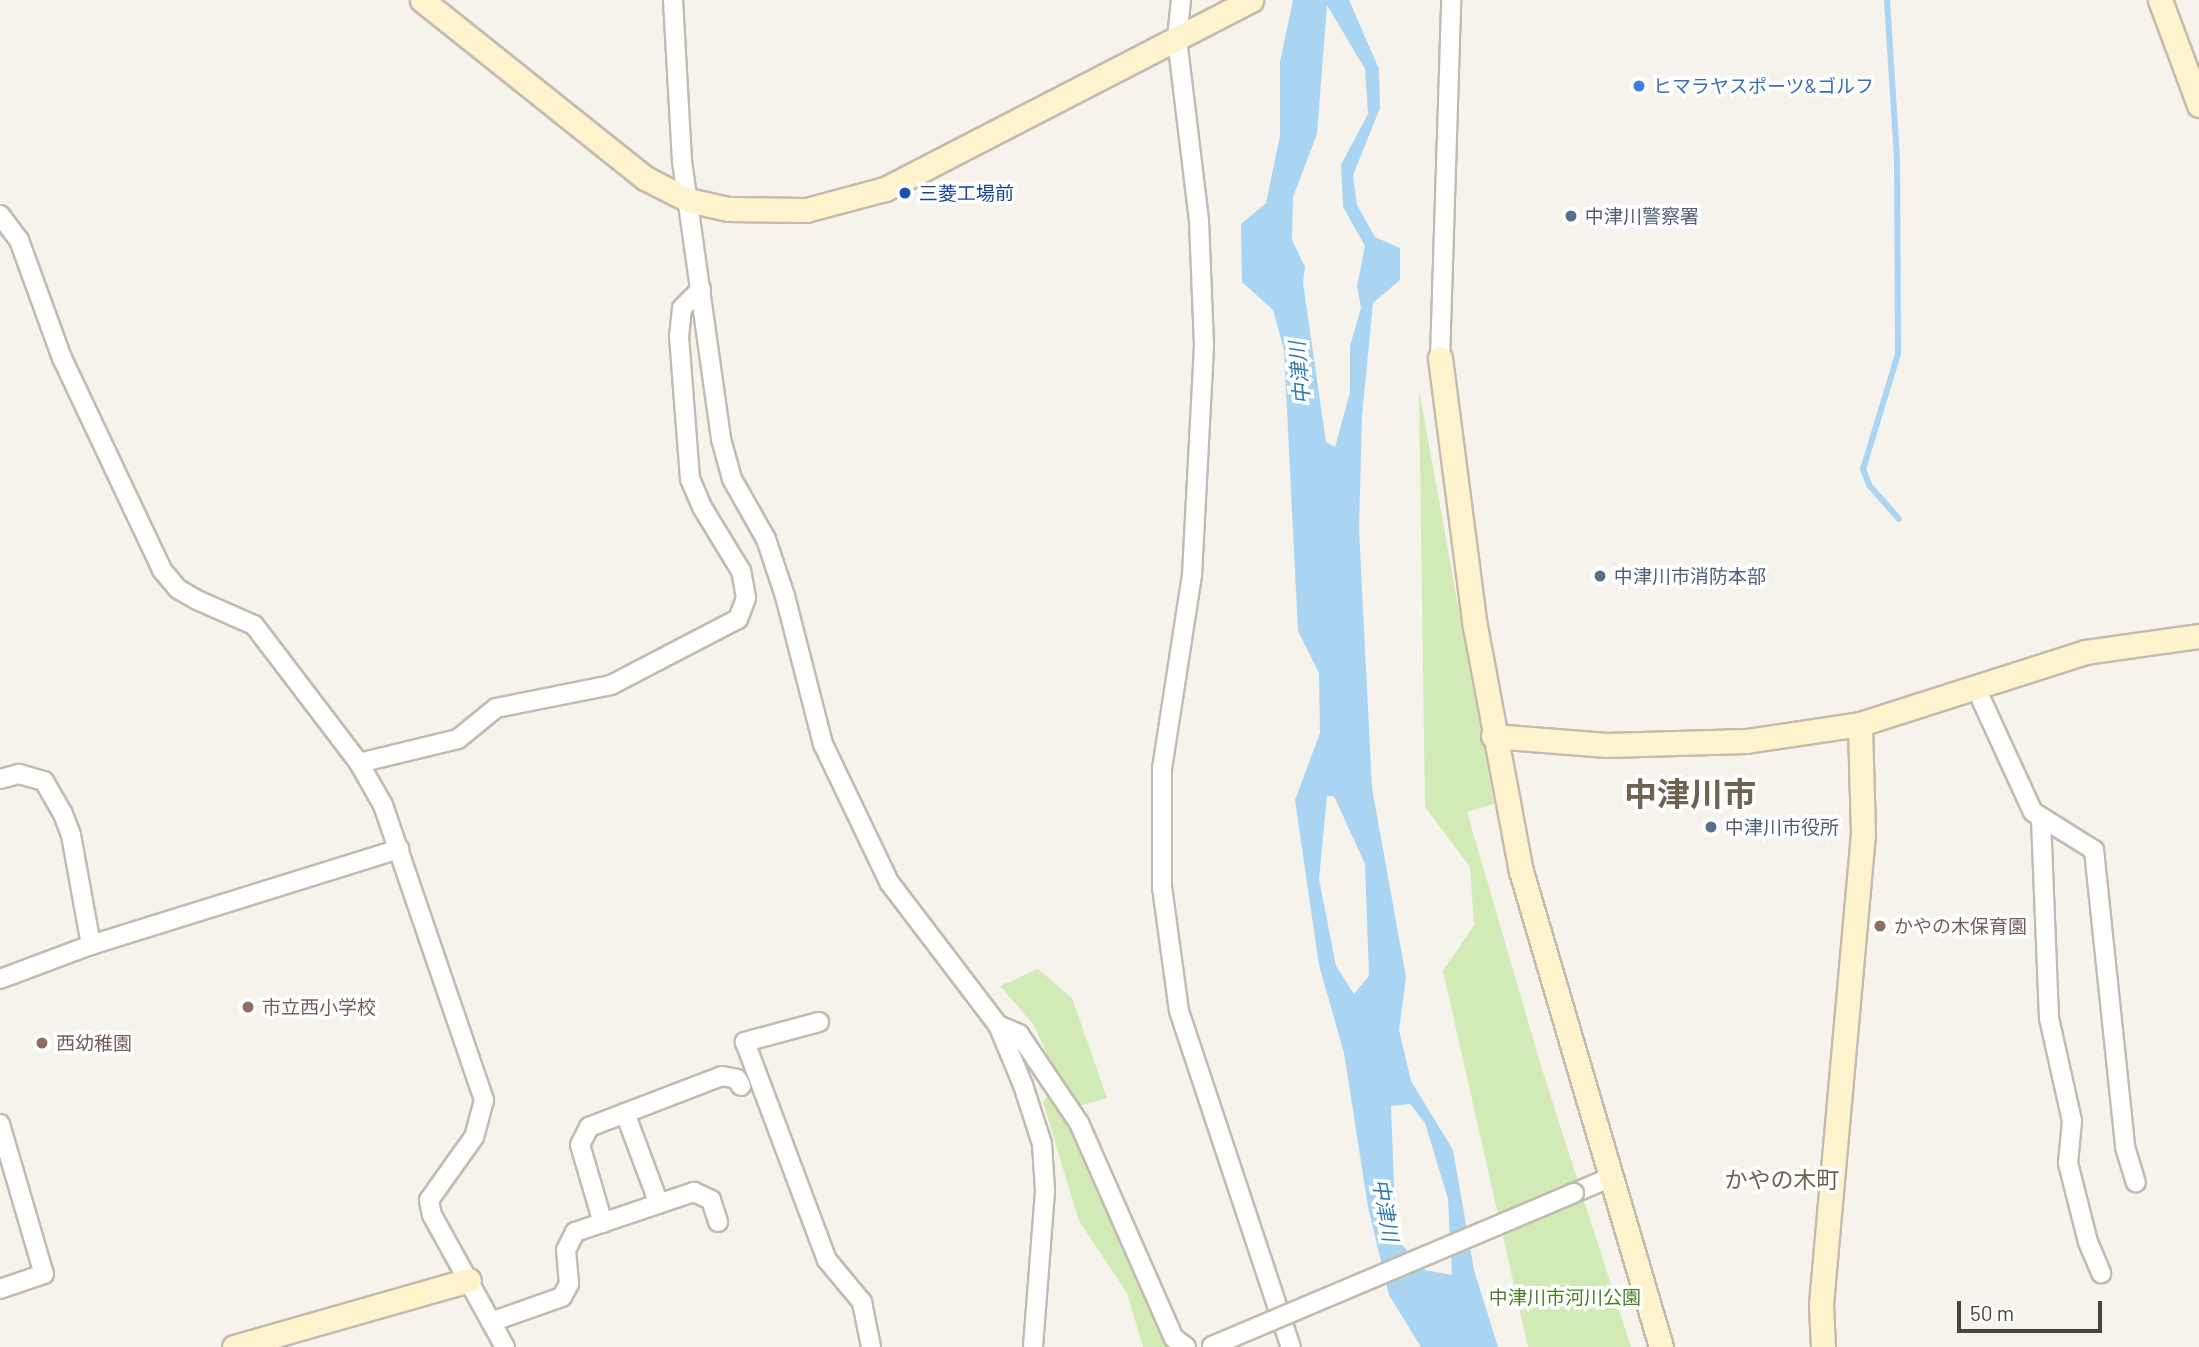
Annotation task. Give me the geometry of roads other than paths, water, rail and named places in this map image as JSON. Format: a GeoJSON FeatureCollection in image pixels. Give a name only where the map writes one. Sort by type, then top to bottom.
{"type":"FeatureCollection","features":[{"type":"Feature","properties":{"kind":"street"},"geometry":{"type":"LineString","coordinates":[[422,0],[645,178],[688,200],[727,209],[806,210],[885,189],[1251,0]]}},
{"type":"Feature","properties":{"kind":"street"},"geometry":{"type":"LineString","coordinates":[[673,0],[688,200],[721,439],[732,479],[766,539],[782,584],[822,744],[889,882],[998,1025],[1042,1144],[1045,1191],[1033,1347]]}},
{"type":"Feature","properties":{"kind":"street"},"geometry":{"type":"LineString","coordinates":[[1181,0],[1177,39],[1199,221],[1204,345],[1192,575],[1162,769],[1162,887],[1179,1012],[1291,1347]]}},
{"type":"Feature","properties":{"kind":"street"},"geometry":{"type":"LineString","coordinates":[[1451,0],[1440,358],[1493,736],[1521,871],[1609,1178],[1661,1347]]}},
{"type":"Feature","properties":{"kind":"street"},"geometry":{"type":"LineString","coordinates":[[2160,0],[2199,106]]}},
{"type":"Feature","properties":{"kind":"street"},"geometry":{"type":"LineString","coordinates":[[0,215],[19,240],[62,358],[162,570],[178,589],[254,625],[359,763],[383,805],[484,1100],[483,1118],[474,1137],[429,1200],[432,1215],[505,1347]]}},
{"type":"Feature","properties":{"kind":"street"},"geometry":{"type":"LineString","coordinates":[[359,763],[458,739],[496,708],[611,685],[738,619],[746,598],[741,571],[702,507],[691,478],[679,337],[682,308],[701,289]]}},
{"type":"Feature","properties":{"kind":"street"},"geometry":{"type":"LineString","coordinates":[[1493,736],[1634,745],[1746,741],[1860,724],[2085,652],[2199,636]]}},
{"type":"Feature","properties":{"kind":"street"},"geometry":{"type":"LineString","coordinates":[[1981,699],[2027,804],[2041,819],[2089,844],[2099,866],[2102,952],[2125,1147],[2136,1182]]}},
{"type":"Feature","properties":{"kind":"street"},"geometry":{"type":"LineString","coordinates":[[1823,1347],[1821,1304],[1863,834],[1860,724]]}},
{"type":"Feature","properties":{"kind":"street"},"geometry":{"type":"LineString","coordinates":[[0,779],[19,774],[44,781],[63,814],[71,835],[91,945]]}},
{"type":"Feature","properties":{"kind":"street"},"geometry":{"type":"LineString","coordinates":[[2041,819],[2049,1018],[2072,1121],[2068,1163],[2088,1242],[2101,1273]]}},
{"type":"Feature","properties":{"kind":"street"},"geometry":{"type":"LineString","coordinates":[[0,979],[91,945],[399,849]]}},
{"type":"Feature","properties":{"kind":"street"},"geometry":{"type":"LineString","coordinates":[[818,1022],[745,1042],[827,1260],[862,1302],[871,1347]]}},
{"type":"Feature","properties":{"kind":"street"},"geometry":{"type":"LineString","coordinates":[[998,1025],[1019,1034],[1079,1123],[1174,1338],[1186,1347]]}},
{"type":"Feature","properties":{"kind":"street"},"geometry":{"type":"LineString","coordinates":[[603,1223],[580,1145],[589,1127],[722,1076],[737,1079],[741,1086]]}},
{"type":"Feature","properties":{"kind":"street"},"geometry":{"type":"LineString","coordinates":[[625,1113],[659,1204]]}},
{"type":"Feature","properties":{"kind":"street"},"geometry":{"type":"LineString","coordinates":[[0,1124],[44,1274],[0,1289]]}},
{"type":"Feature","properties":{"kind":"street"},"geometry":{"type":"LineString","coordinates":[[1209,1346],[1609,1178]]}},
{"type":"Feature","properties":{"kind":"street"},"geometry":{"type":"LineString","coordinates":[[491,1322],[562,1297],[569,1284],[566,1250],[575,1233],[694,1192],[711,1200],[718,1222]]}},
{"type":"Feature","properties":{"kind":"street"},"geometry":{"type":"LineString","coordinates":[[234,1347],[469,1280]]}},
{"type":"Feature","properties":{"kind":"water","name":"中津川"},"geometry":{"type":"Polygon","coordinates":[[[1293,0],[1349,0],[1379,69],[1380,108],[1353,175],[1357,205],[1375,237],[1400,248],[1400,280],[1373,303],[1362,416],[1359,529],[1372,788],[1406,977],[1399,1030],[1411,1081],[1453,1150],[1474,1270],[1498,1347],[1421,1347],[1389,1295],[1368,1207],[1344,1053],[1319,965],[1295,800],[1320,733],[1319,673],[1298,631],[1284,350],[1273,310],[1242,282],[1241,224],[1266,203],[1280,136],[1280,62],[1293,0]],[[1327,5],[1317,134],[1293,197],[1292,240],[1305,267],[1303,283],[1326,442],[1335,447],[1350,392],[1350,346],[1361,308],[1357,286],[1365,246],[1343,207],[1341,165],[1368,114],[1365,69],[1327,5]],[[1327,796],[1319,879],[1336,966],[1354,994],[1369,976],[1365,864],[1334,796],[1327,796]],[[1410,1104],[1391,1106],[1395,1211],[1404,1247],[1425,1270],[1452,1275],[1448,1199],[1425,1123],[1410,1104]]]}},
{"type":"Feature","properties":{"kind":"waterway"},"geometry":{"type":"LineString","coordinates":[[1887,0],[1897,159],[1898,354],[1863,469],[1869,485],[1899,519]]}},
{"type":"Feature","properties":{"kind":"place","name":"ヒマラヤスポーツ&ゴルフ"},"geometry":{"type":"Point","coordinates":[1639,86]}},
{"type":"Feature","properties":{"kind":"place","name":"三菱工場前"},"geometry":{"type":"Point","coordinates":[905,193]}},
{"type":"Feature","properties":{"kind":"place","name":"中津川警察署"},"geometry":{"type":"Point","coordinates":[1571,216]}},
{"type":"Feature","properties":{"kind":"place","name":"中津川市消防本部"},"geometry":{"type":"Point","coordinates":[1600,576]}},
{"type":"Feature","properties":{"kind":"place","name":"中津川市役所"},"geometry":{"type":"Point","coordinates":[1711,827]}},
{"type":"Feature","properties":{"kind":"place","name":"かやの木保育園"},"geometry":{"type":"Point","coordinates":[1880,926]}},
{"type":"Feature","properties":{"kind":"place","name":"市立西小学校"},"geometry":{"type":"Point","coordinates":[248,1007]}},
{"type":"Feature","properties":{"kind":"place","name":"西幼稚園"},"geometry":{"type":"Point","coordinates":[42,1043]}},
{"type":"Feature","properties":{"kind":"district","name":"中津川市"},"geometry":{"type":"Point","coordinates":[1690,794]}},
{"type":"Feature","properties":{"kind":"district","name":"かやの木町"},"geometry":{"type":"Point","coordinates":[1782,1179]}},
{"type":"Feature","properties":{"kind":"park label","name":"中津川市河川公園"},"geometry":{"type":"Point","coordinates":[1565,1297]}}]}
